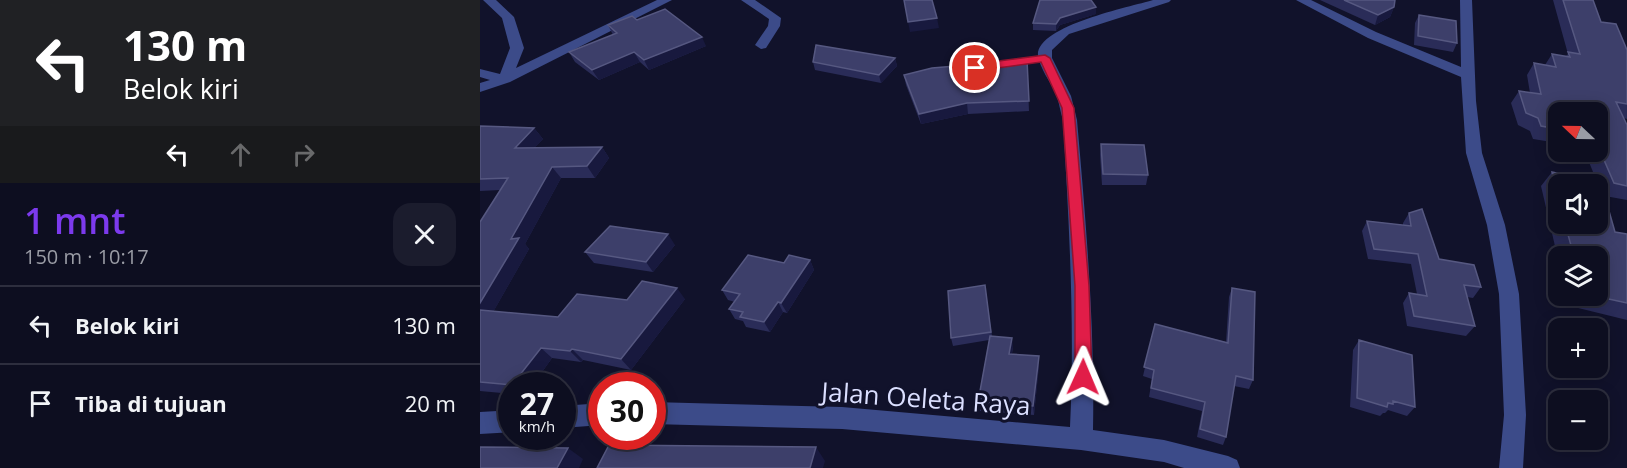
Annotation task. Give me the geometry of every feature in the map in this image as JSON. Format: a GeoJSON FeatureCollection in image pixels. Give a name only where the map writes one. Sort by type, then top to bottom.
{"type":"FeatureCollection","features":[{"type":"Feature","properties":{"kind":"street"},"geometry":{"type":"LineString","coordinates":[[489,0],[508,17],[517,48],[505,79]]}},
{"type":"Feature","properties":{"kind":"street"},"geometry":{"type":"LineString","coordinates":[[480,88],[505,79],[666,0]]}},
{"type":"Feature","properties":{"kind":"street"},"geometry":{"type":"LineString","coordinates":[[747,0],[776,18],[774,26],[761,45]]}},
{"type":"Feature","properties":{"kind":"street"},"geometry":{"type":"LineString","coordinates":[[1081,439],[1084,356],[1082,286],[1070,120],[1064,96],[1040,59],[1049,43],[1065,31],[1165,0]]}},
{"type":"Feature","properties":{"kind":"street"},"geometry":{"type":"LineString","coordinates":[[1302,0],[1372,35],[1470,76]]}},
{"type":"Feature","properties":{"kind":"street"},"geometry":{"type":"LineString","coordinates":[[1466,0],[1474,153],[1496,225],[1509,294],[1515,415],[1510,468]]}},
{"type":"Feature","properties":{"kind":"street"},"geometry":{"type":"LineString","coordinates":[[480,73],[505,79]]}},
{"type":"Feature","properties":{"kind":"street","name":"Jalan Oeleta Raya"},"geometry":{"type":"LineString","coordinates":[[666,412],[842,418],[1081,439],[1164,451],[1227,468]]}},
{"type":"Feature","properties":{"kind":"street"},"geometry":{"type":"LineString","coordinates":[[480,423],[498,422]]}},
{"type":"Feature","properties":{"kind":"building"},"geometry":{"type":"Polygon","coordinates":[[[904,0],[932,0],[937,18],[908,22],[904,0]]]}},
{"type":"Feature","properties":{"kind":"building"},"geometry":{"type":"Polygon","coordinates":[[[1040,0],[1091,0],[1096,7],[1060,18],[1056,24],[1033,23],[1040,0]]]}},
{"type":"Feature","properties":{"kind":"building"},"geometry":{"type":"Polygon","coordinates":[[[1344,0],[1395,0],[1394,7],[1378,15],[1344,0]]]}},
{"type":"Feature","properties":{"kind":"building"},"geometry":{"type":"Polygon","coordinates":[[[1563,0],[1593,0],[1601,22],[1616,24],[1627,50],[1627,104],[1616,102],[1627,125],[1627,186],[1614,183],[1605,162],[1608,162],[1608,102],[1548,102],[1548,127],[1541,126],[1538,118],[1526,113],[1519,91],[1541,94],[1534,63],[1556,67],[1552,54],[1570,57],[1568,52],[1580,54],[1563,0]]]}},
{"type":"Feature","properties":{"kind":"building"},"geometry":{"type":"Polygon","coordinates":[[[665,9],[702,37],[644,60],[634,52],[592,70],[569,52],[617,33],[608,25],[632,16],[637,20],[665,9]]]}},
{"type":"Feature","properties":{"kind":"building"},"geometry":{"type":"Polygon","coordinates":[[[1419,15],[1456,21],[1457,43],[1418,36],[1419,15]]]}},
{"type":"Feature","properties":{"kind":"building"},"geometry":{"type":"Polygon","coordinates":[[[816,45],[895,58],[879,75],[813,62],[816,45]]]}},
{"type":"Feature","properties":{"kind":"building"},"geometry":{"type":"Polygon","coordinates":[[[1027,60],[1029,101],[967,103],[919,114],[904,75],[932,68],[1027,60]]]}},
{"type":"Feature","properties":{"kind":"building"},"geometry":{"type":"Polygon","coordinates":[[[480,126],[534,128],[515,148],[602,147],[587,166],[552,167],[511,239],[519,238],[480,303],[480,222],[508,178],[480,179],[480,126]]]}},
{"type":"Feature","properties":{"kind":"building"},"geometry":{"type":"Polygon","coordinates":[[[1101,144],[1144,145],[1148,175],[1103,174],[1101,144]]]}},
{"type":"Feature","properties":{"kind":"building"},"geometry":{"type":"Polygon","coordinates":[[[1608,208],[1615,232],[1627,234],[1627,303],[1608,299],[1608,246],[1571,246],[1568,234],[1608,234],[1608,208]]]}},
{"type":"Feature","properties":{"kind":"building"},"geometry":{"type":"Polygon","coordinates":[[[1422,209],[1439,259],[1474,265],[1481,287],[1464,285],[1475,326],[1414,316],[1409,293],[1427,296],[1418,254],[1374,249],[1367,221],[1411,226],[1409,213],[1422,209]]]}},
{"type":"Feature","properties":{"kind":"building"},"geometry":{"type":"Polygon","coordinates":[[[610,226],[668,234],[646,262],[585,252],[610,226]]]}},
{"type":"Feature","properties":{"kind":"building"},"geometry":{"type":"Polygon","coordinates":[[[748,255],[784,263],[789,255],[810,260],[781,303],[778,302],[764,322],[740,317],[743,312],[729,309],[740,294],[722,290],[748,255]]]}},
{"type":"Feature","properties":{"kind":"building"},"geometry":{"type":"Polygon","coordinates":[[[642,281],[677,288],[621,359],[572,349],[570,351],[541,348],[522,372],[498,372],[498,384],[480,382],[480,310],[558,317],[577,294],[627,300],[642,281]]]}},
{"type":"Feature","properties":{"kind":"building"},"geometry":{"type":"Polygon","coordinates":[[[985,285],[991,332],[951,338],[948,291],[985,285]]]}},
{"type":"Feature","properties":{"kind":"building"},"geometry":{"type":"Polygon","coordinates":[[[1232,288],[1255,292],[1253,380],[1236,376],[1226,437],[1200,429],[1205,402],[1151,388],[1154,370],[1144,367],[1155,324],[1228,343],[1232,288]]]}},
{"type":"Feature","properties":{"kind":"building"},"geometry":{"type":"Polygon","coordinates":[[[990,336],[1012,338],[1009,354],[1039,356],[1033,406],[978,402],[990,336]]]}},
{"type":"Feature","properties":{"kind":"building"},"geometry":{"type":"Polygon","coordinates":[[[1359,340],[1412,355],[1415,407],[1393,401],[1393,404],[1388,403],[1387,407],[1357,398],[1359,340]]]}},
{"type":"Feature","properties":{"kind":"building"},"geometry":{"type":"Polygon","coordinates":[[[666,446],[816,447],[810,468],[597,468],[606,450],[666,450],[666,446]]]}},
{"type":"Feature","properties":{"kind":"building"},"geometry":{"type":"Polygon","coordinates":[[[480,447],[498,447],[498,450],[567,450],[557,468],[480,468],[480,447]]]}},
{"type":"Feature","properties":{"kind":"route"},"geometry":{"type":"LineString","coordinates":[[975,68],[1045,58],[1064,96],[1070,120],[1082,286],[1083,377]]}}]}
